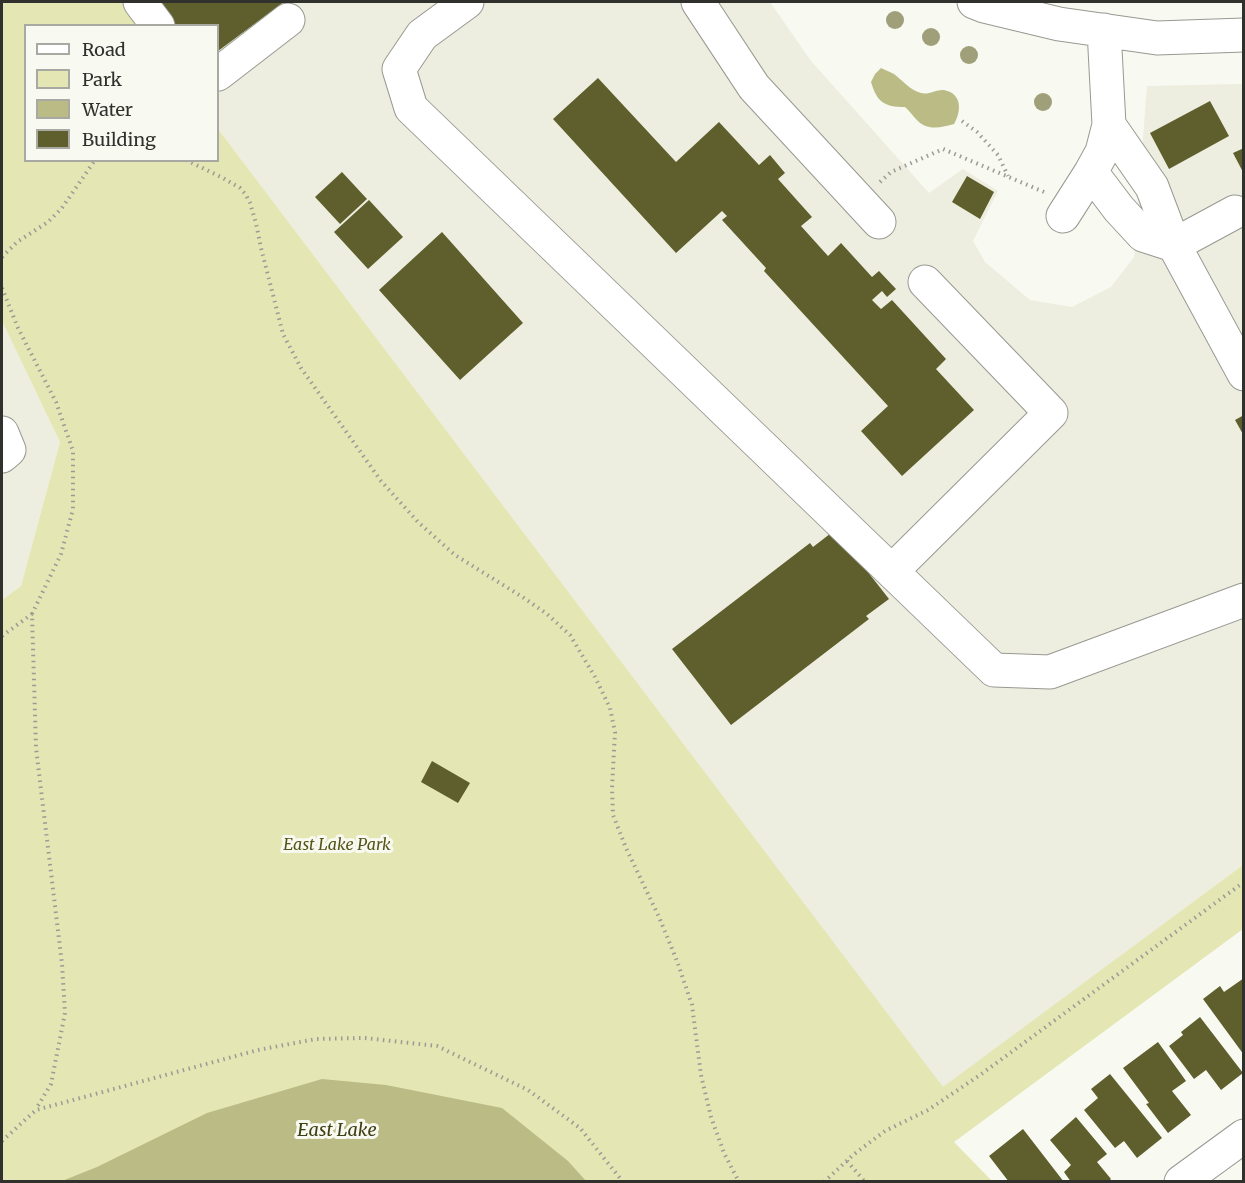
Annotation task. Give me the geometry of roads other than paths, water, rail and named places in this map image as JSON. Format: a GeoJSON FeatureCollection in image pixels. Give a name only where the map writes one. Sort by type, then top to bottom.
{"type":"FeatureCollection","features":[{"type":"Feature","properties":{"kind":"street"},"geometry":{"type":"LineString","coordinates":[[140,2],[156,24]]}},
{"type":"Feature","properties":{"kind":"street"},"geometry":{"type":"LineString","coordinates":[[467,2],[422,35],[399,69],[411,108],[994,670],[1050,672],[1244,600]]}},
{"type":"Feature","properties":{"kind":"street"},"geometry":{"type":"LineString","coordinates":[[698,2],[754,87],[869,211]]}},
{"type":"Feature","properties":{"kind":"street"},"geometry":{"type":"LineString","coordinates":[[974,2],[1059,24],[1157,38],[1244,35]]}},
{"type":"Feature","properties":{"kind":"street"},"geometry":{"type":"LineString","coordinates":[[219,73],[288,20]]}},
{"type":"Feature","properties":{"kind":"street"},"geometry":{"type":"LineString","coordinates":[[1067,210],[1102,152],[1109,125],[1104,30]]}},
{"type":"Feature","properties":{"kind":"street"},"geometry":{"type":"LineString","coordinates":[[1109,125],[1152,187],[1174,245],[1244,374]]}},
{"type":"Feature","properties":{"kind":"street"},"geometry":{"type":"LineString","coordinates":[[1091,172],[1119,209],[1143,235],[1174,245],[1235,212]]}},
{"type":"Feature","properties":{"kind":"street"},"geometry":{"type":"LineString","coordinates":[[892,571],[1050,413],[925,282]]}},
{"type":"Feature","properties":{"kind":"street"},"geometry":{"type":"LineString","coordinates":[[2,433],[9,450],[2,456]]}},
{"type":"Feature","properties":{"kind":"street"},"geometry":{"type":"LineString","coordinates":[[1181,1182],[1244,1136]]}},
{"type":"Feature","properties":{"kind":"water"},"geometry":{"type":"Polygon","coordinates":[[[881,68],[894,74],[917,92],[944,90],[955,95],[959,109],[954,124],[936,128],[927,127],[905,107],[882,102],[871,82],[881,68]]]}},
{"type":"Feature","properties":{"kind":"water","name":"East Lake"},"geometry":{"type":"Polygon","coordinates":[[[322,1079],[386,1085],[502,1108],[568,1161],[586,1181],[62,1181],[97,1167],[207,1113],[322,1079]]]}},
{"type":"Feature","properties":{"kind":"park label","name":"East Lake Park"},"geometry":{"type":"Point","coordinates":[337,845]}}]}
